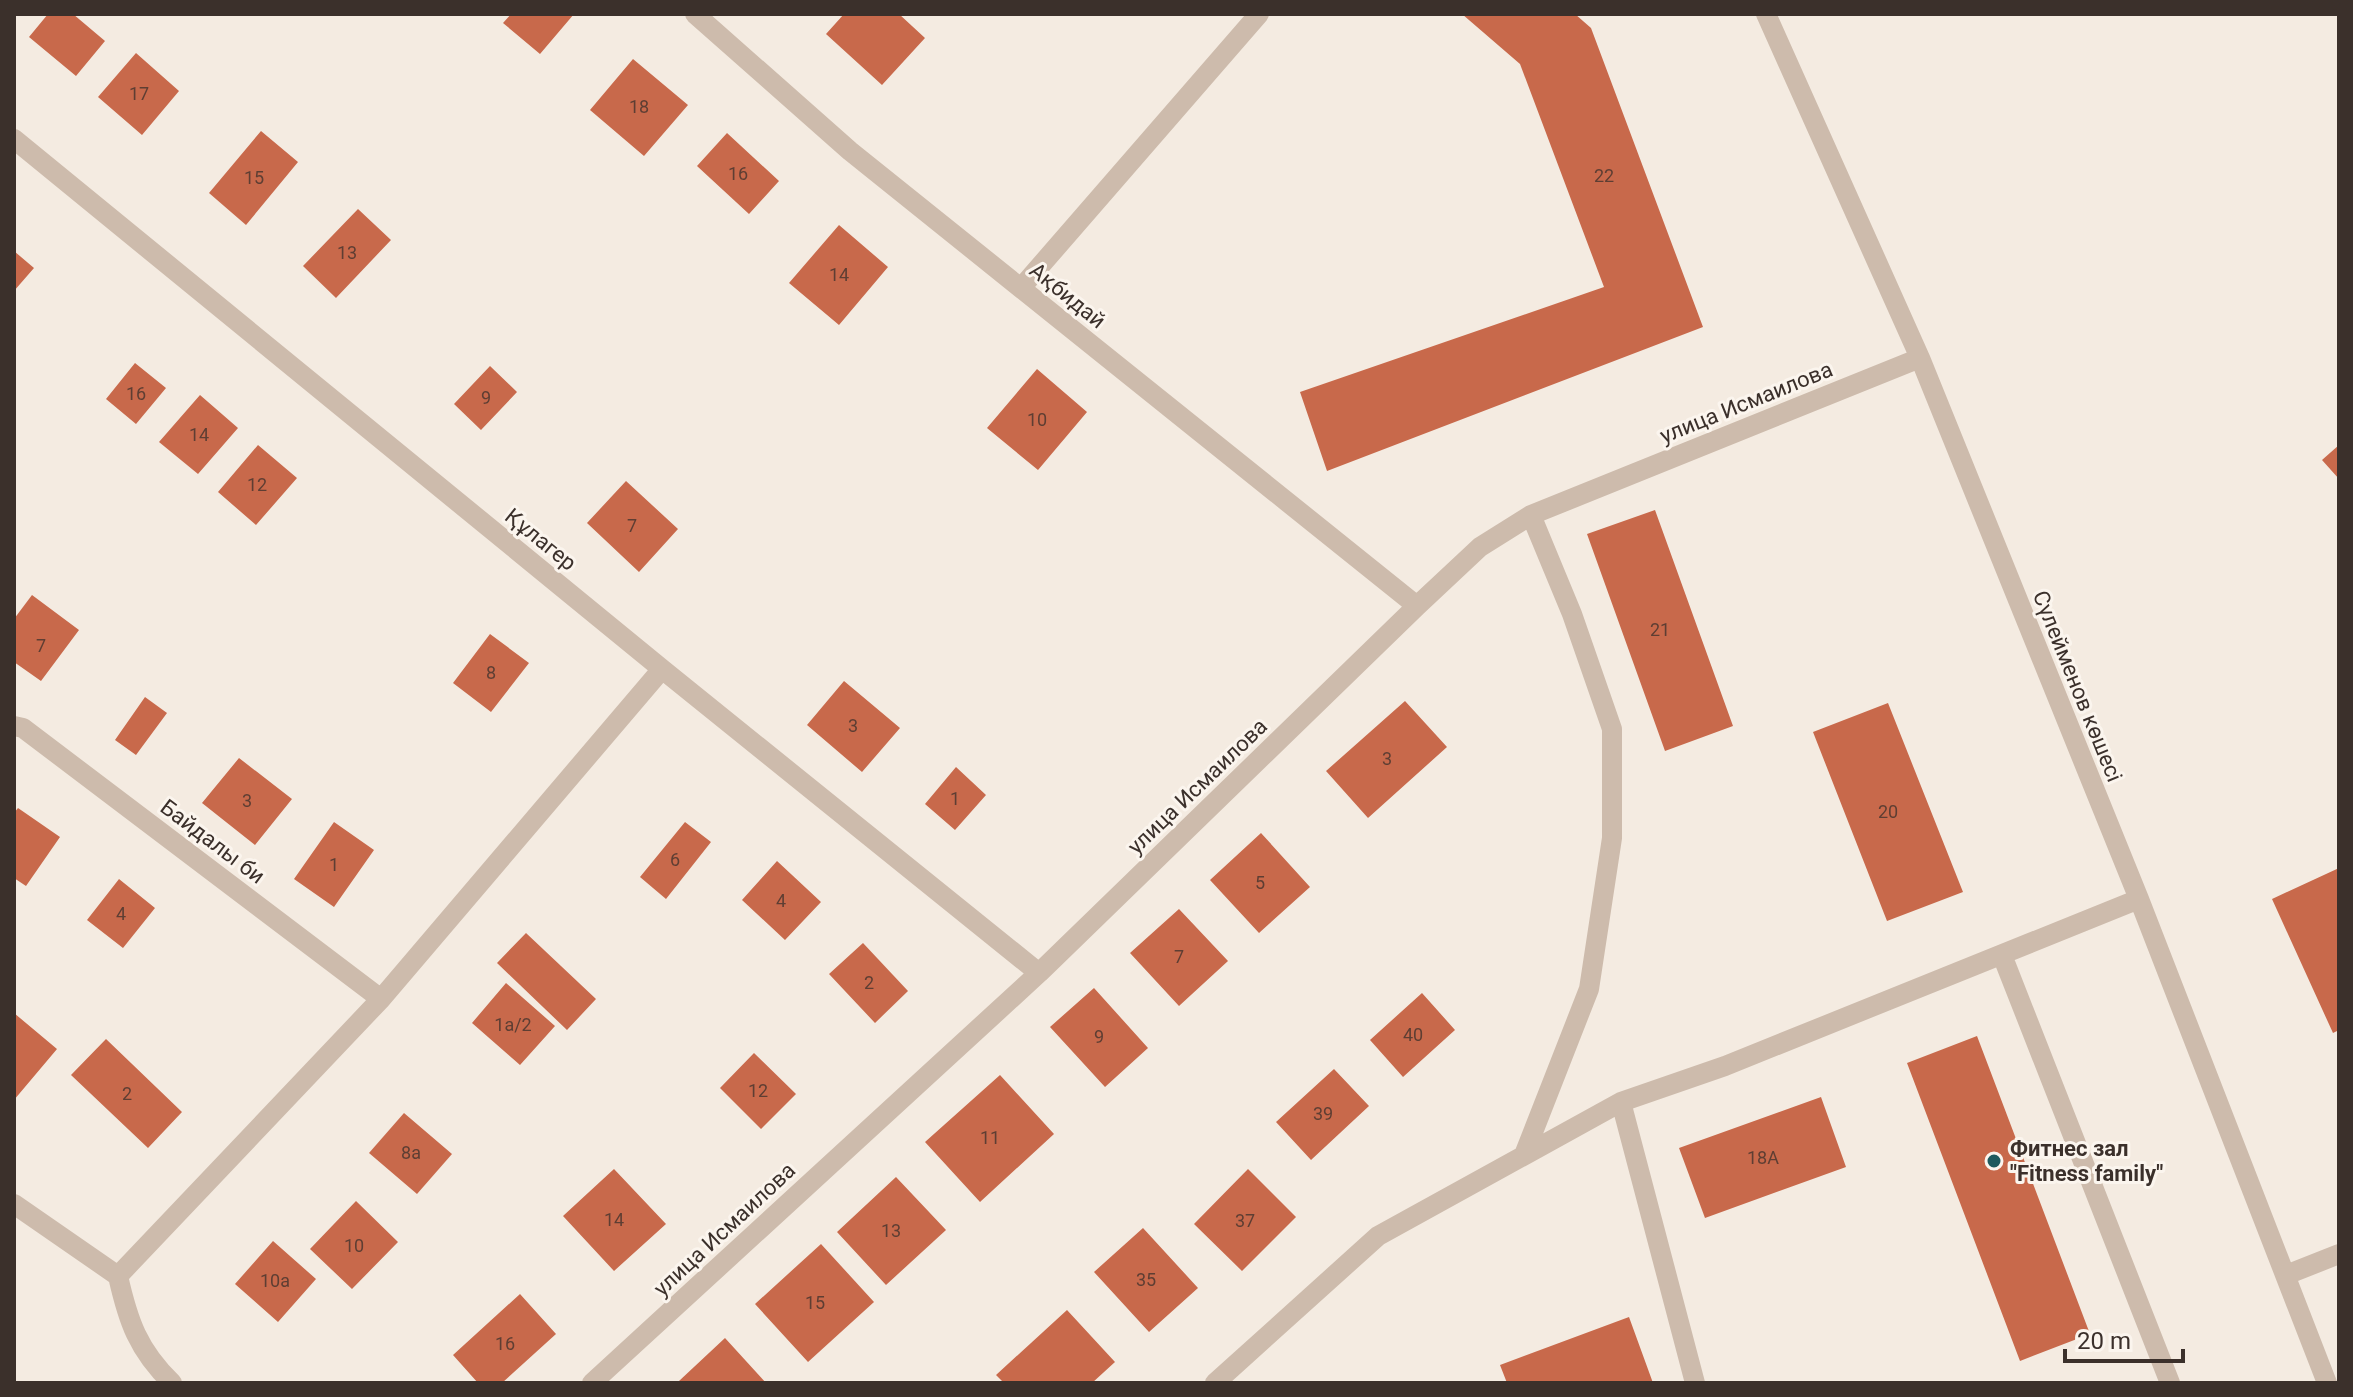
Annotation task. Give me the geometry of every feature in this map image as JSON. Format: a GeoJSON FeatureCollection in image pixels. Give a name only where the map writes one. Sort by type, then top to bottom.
{"type":"FeatureCollection","features":[{"type":"Feature","properties":{"kind":"street","name":"Ақбидай"},"geometry":{"type":"LineString","coordinates":[[695,14],[850,151],[1417,606]]}},
{"type":"Feature","properties":{"kind":"street"},"geometry":{"type":"LineString","coordinates":[[1021,288],[1259,14]]}},
{"type":"Feature","properties":{"kind":"street","name":"Сүлейменов көшесі"},"geometry":{"type":"LineString","coordinates":[[1766,14],[1920,358],[2139,899],[2327,1383]]}},
{"type":"Feature","properties":{"kind":"street","name":"Құлагер"},"geometry":{"type":"LineString","coordinates":[[14,139],[1039,973]]}},
{"type":"Feature","properties":{"kind":"street","name":"улица Исмаилова"},"geometry":{"type":"LineString","coordinates":[[592,1383],[1039,973],[1480,547],[1531,515],[1920,358]]}},
{"type":"Feature","properties":{"kind":"street"},"geometry":{"type":"LineString","coordinates":[[1524,1155],[1589,989],[1612,838],[1612,729],[1572,614],[1531,515]]}},
{"type":"Feature","properties":{"kind":"street"},"geometry":{"type":"LineString","coordinates":[[118,1276],[381,999],[662,669]]}},
{"type":"Feature","properties":{"kind":"street","name":"Байдалы би"},"geometry":{"type":"LineString","coordinates":[[14,726],[23,728],[381,999]]}},
{"type":"Feature","properties":{"kind":"street"},"geometry":{"type":"LineString","coordinates":[[1215,1383],[1378,1236],[1621,1102],[1725,1066],[2139,899]]}},
{"type":"Feature","properties":{"kind":"street"},"geometry":{"type":"LineString","coordinates":[[2002,955],[2170,1383]]}},
{"type":"Feature","properties":{"kind":"street"},"geometry":{"type":"LineString","coordinates":[[1621,1102],[1695,1383]]}},
{"type":"Feature","properties":{"kind":"street"},"geometry":{"type":"LineString","coordinates":[[14,1204],[118,1276],[134,1332],[145,1353],[172,1383]]}},
{"type":"Feature","properties":{"kind":"street"},"geometry":{"type":"LineString","coordinates":[[2286,1275],[2339,1254]]}},
{"type":"Feature","properties":{"kind":"building"},"geometry":{"type":"Polygon","coordinates":[[[48,14],[73,14],[105,41],[76,76],[29,37],[48,14]]]}},
{"type":"Feature","properties":{"kind":"building"},"geometry":{"type":"Polygon","coordinates":[[[511,14],[574,14],[540,54],[503,23],[511,14]]]}},
{"type":"Feature","properties":{"kind":"building"},"geometry":{"type":"Polygon","coordinates":[[[844,14],[899,14],[925,38],[882,85],[826,34],[844,14]]]}},
{"type":"Feature","properties":{"kind":"building"},"geometry":{"type":"Polygon","coordinates":[[[1462,14],[1575,14],[1591,28],[1703,327],[1327,471],[1300,392],[1604,287],[1520,64],[1462,14]]]}},
{"type":"Feature","properties":{"kind":"building"},"geometry":{"type":"Polygon","coordinates":[[[136,53],[179,91],[142,135],[98,97],[136,53]]]}},
{"type":"Feature","properties":{"kind":"building"},"geometry":{"type":"Polygon","coordinates":[[[633,59],[688,105],[644,156],[590,110],[633,59]]]}},
{"type":"Feature","properties":{"kind":"building"},"geometry":{"type":"Polygon","coordinates":[[[261,131],[298,162],[246,225],[209,193],[261,131]]]}},
{"type":"Feature","properties":{"kind":"building"},"geometry":{"type":"Polygon","coordinates":[[[727,133],[779,181],[749,214],[697,166],[727,133]]]}},
{"type":"Feature","properties":{"kind":"building"},"geometry":{"type":"Polygon","coordinates":[[[358,209],[391,240],[336,298],[303,266],[358,209]]]}},
{"type":"Feature","properties":{"kind":"building"},"geometry":{"type":"Polygon","coordinates":[[[839,225],[888,267],[839,325],[789,283],[839,225]]]}},
{"type":"Feature","properties":{"kind":"building"},"geometry":{"type":"Polygon","coordinates":[[[14,251],[34,268],[14,291],[14,251]]]}},
{"type":"Feature","properties":{"kind":"building"},"geometry":{"type":"Polygon","coordinates":[[[135,363],[166,388],[136,424],[106,399],[135,363]]]}},
{"type":"Feature","properties":{"kind":"building"},"geometry":{"type":"Polygon","coordinates":[[[490,366],[517,392],[481,430],[454,404],[490,366]]]}},
{"type":"Feature","properties":{"kind":"building"},"geometry":{"type":"Polygon","coordinates":[[[1037,369],[1087,412],[1038,470],[987,428],[1037,369]]]}},
{"type":"Feature","properties":{"kind":"building"},"geometry":{"type":"Polygon","coordinates":[[[200,395],[238,428],[198,474],[159,442],[200,395]]]}},
{"type":"Feature","properties":{"kind":"building"},"geometry":{"type":"Polygon","coordinates":[[[258,445],[297,478],[256,525],[218,492],[258,445]]]}},
{"type":"Feature","properties":{"kind":"building"},"geometry":{"type":"Polygon","coordinates":[[[2339,445],[2339,479],[2322,460],[2339,445]]]}},
{"type":"Feature","properties":{"kind":"building"},"geometry":{"type":"Polygon","coordinates":[[[626,481],[678,529],[639,572],[587,523],[626,481]]]}},
{"type":"Feature","properties":{"kind":"building"},"geometry":{"type":"Polygon","coordinates":[[[1655,510],[1733,726],[1665,751],[1587,534],[1655,510]]]}},
{"type":"Feature","properties":{"kind":"building"},"geometry":{"type":"Polygon","coordinates":[[[32,595],[79,630],[41,681],[14,662],[14,619],[32,595]]]}},
{"type":"Feature","properties":{"kind":"building"},"geometry":{"type":"Polygon","coordinates":[[[490,634],[529,663],[491,712],[453,683],[490,634]]]}},
{"type":"Feature","properties":{"kind":"building"},"geometry":{"type":"Polygon","coordinates":[[[844,681],[900,728],[862,772],[807,725],[844,681]]]}},
{"type":"Feature","properties":{"kind":"building"},"geometry":{"type":"Polygon","coordinates":[[[145,697],[167,713],[136,755],[115,740],[145,697]]]}},
{"type":"Feature","properties":{"kind":"building"},"geometry":{"type":"Polygon","coordinates":[[[1405,701],[1447,747],[1368,818],[1326,771],[1405,701]]]}},
{"type":"Feature","properties":{"kind":"building"},"geometry":{"type":"Polygon","coordinates":[[[1888,703],[1963,892],[1887,921],[1813,732],[1888,703]]]}},
{"type":"Feature","properties":{"kind":"building"},"geometry":{"type":"Polygon","coordinates":[[[239,758],[292,799],[255,845],[202,803],[239,758]]]}},
{"type":"Feature","properties":{"kind":"building"},"geometry":{"type":"Polygon","coordinates":[[[956,767],[986,795],[955,830],[925,804],[956,767]]]}},
{"type":"Feature","properties":{"kind":"building"},"geometry":{"type":"Polygon","coordinates":[[[18,808],[60,837],[26,886],[14,878],[14,813],[18,808]]]}},
{"type":"Feature","properties":{"kind":"building"},"geometry":{"type":"Polygon","coordinates":[[[334,822],[374,850],[334,907],[294,879],[334,822]]]}},
{"type":"Feature","properties":{"kind":"building"},"geometry":{"type":"Polygon","coordinates":[[[685,822],[711,842],[666,899],[640,877],[685,822]]]}},
{"type":"Feature","properties":{"kind":"building"},"geometry":{"type":"Polygon","coordinates":[[[1261,833],[1310,887],[1259,933],[1210,880],[1261,833]]]}},
{"type":"Feature","properties":{"kind":"building"},"geometry":{"type":"Polygon","coordinates":[[[777,861],[821,902],[785,940],[742,900],[777,861]]]}},
{"type":"Feature","properties":{"kind":"building"},"geometry":{"type":"Polygon","coordinates":[[[2339,868],[2339,1030],[2333,1033],[2272,899],[2339,868]]]}},
{"type":"Feature","properties":{"kind":"building"},"geometry":{"type":"Polygon","coordinates":[[[119,879],[155,908],[123,948],[87,920],[119,879]]]}},
{"type":"Feature","properties":{"kind":"building"},"geometry":{"type":"Polygon","coordinates":[[[1179,909],[1228,961],[1179,1006],[1130,953],[1179,909]]]}},
{"type":"Feature","properties":{"kind":"building"},"geometry":{"type":"Polygon","coordinates":[[[526,933],[596,999],[567,1030],[497,963],[526,933]]]}},
{"type":"Feature","properties":{"kind":"building"},"geometry":{"type":"Polygon","coordinates":[[[863,943],[908,991],[875,1023],[829,974],[863,943]]]}},
{"type":"Feature","properties":{"kind":"building"},"geometry":{"type":"Polygon","coordinates":[[[506,983],[555,1026],[520,1065],[472,1023],[506,983]]]}},
{"type":"Feature","properties":{"kind":"building"},"geometry":{"type":"Polygon","coordinates":[[[1094,988],[1148,1048],[1105,1087],[1050,1027],[1094,988]]]}},
{"type":"Feature","properties":{"kind":"building"},"geometry":{"type":"Polygon","coordinates":[[[1422,993],[1455,1030],[1403,1077],[1370,1040],[1422,993]]]}},
{"type":"Feature","properties":{"kind":"building"},"geometry":{"type":"Polygon","coordinates":[[[14,1013],[57,1049],[14,1100],[14,1013]]]}},
{"type":"Feature","properties":{"kind":"building"},"geometry":{"type":"Polygon","coordinates":[[[1977,1036],[2090,1334],[2020,1361],[1907,1063],[1977,1036]]]}},
{"type":"Feature","properties":{"kind":"building"},"geometry":{"type":"Polygon","coordinates":[[[106,1039],[182,1112],[148,1148],[71,1075],[106,1039]]]}},
{"type":"Feature","properties":{"kind":"building"},"geometry":{"type":"Polygon","coordinates":[[[754,1053],[796,1094],[761,1129],[720,1088],[754,1053]]]}},
{"type":"Feature","properties":{"kind":"building"},"geometry":{"type":"Polygon","coordinates":[[[1334,1069],[1369,1106],[1311,1160],[1276,1122],[1334,1069]]]}},
{"type":"Feature","properties":{"kind":"building"},"geometry":{"type":"Polygon","coordinates":[[[1000,1075],[1054,1134],[980,1202],[925,1142],[1000,1075]]]}},
{"type":"Feature","properties":{"kind":"building"},"geometry":{"type":"Polygon","coordinates":[[[1821,1097],[1846,1167],[1705,1218],[1679,1148],[1821,1097]]]}},
{"type":"Feature","properties":{"kind":"building"},"geometry":{"type":"Polygon","coordinates":[[[404,1113],[452,1154],[417,1194],[369,1153],[404,1113]]]}},
{"type":"Feature","properties":{"kind":"building"},"geometry":{"type":"Polygon","coordinates":[[[614,1169],[666,1224],[614,1271],[563,1216],[614,1169]]]}},
{"type":"Feature","properties":{"kind":"building"},"geometry":{"type":"Polygon","coordinates":[[[1248,1169],[1296,1217],[1242,1271],[1194,1224],[1248,1169]]]}},
{"type":"Feature","properties":{"kind":"building"},"geometry":{"type":"Polygon","coordinates":[[[896,1177],[946,1230],[886,1285],[837,1232],[896,1177]]]}},
{"type":"Feature","properties":{"kind":"building"},"geometry":{"type":"Polygon","coordinates":[[[356,1201],[398,1242],[352,1289],[310,1249],[356,1201]]]}},
{"type":"Feature","properties":{"kind":"building"},"geometry":{"type":"Polygon","coordinates":[[[1143,1228],[1198,1288],[1149,1332],[1094,1272],[1143,1228]]]}},
{"type":"Feature","properties":{"kind":"building"},"geometry":{"type":"Polygon","coordinates":[[[273,1241],[316,1279],[278,1322],[235,1284],[273,1241]]]}},
{"type":"Feature","properties":{"kind":"building"},"geometry":{"type":"Polygon","coordinates":[[[821,1244],[874,1302],[808,1362],[755,1304],[821,1244]]]}},
{"type":"Feature","properties":{"kind":"building"},"geometry":{"type":"Polygon","coordinates":[[[520,1294],[556,1334],[502,1383],[478,1383],[453,1355],[520,1294]]]}},
{"type":"Feature","properties":{"kind":"building"},"geometry":{"type":"Polygon","coordinates":[[[1067,1310],[1115,1362],[1092,1383],[1004,1383],[996,1375],[1067,1310]]]}},
{"type":"Feature","properties":{"kind":"building"},"geometry":{"type":"Polygon","coordinates":[[[1629,1317],[1653,1383],[1507,1383],[1500,1365],[1629,1317]]]}},
{"type":"Feature","properties":{"kind":"building"},"geometry":{"type":"Polygon","coordinates":[[[725,1338],[766,1383],[679,1381],[725,1338]]]}},
{"type":"Feature","properties":{"kind":"place","name":"Фитнес зал \"Fitness family\""},"geometry":{"type":"Point","coordinates":[1994,1161]}}]}
